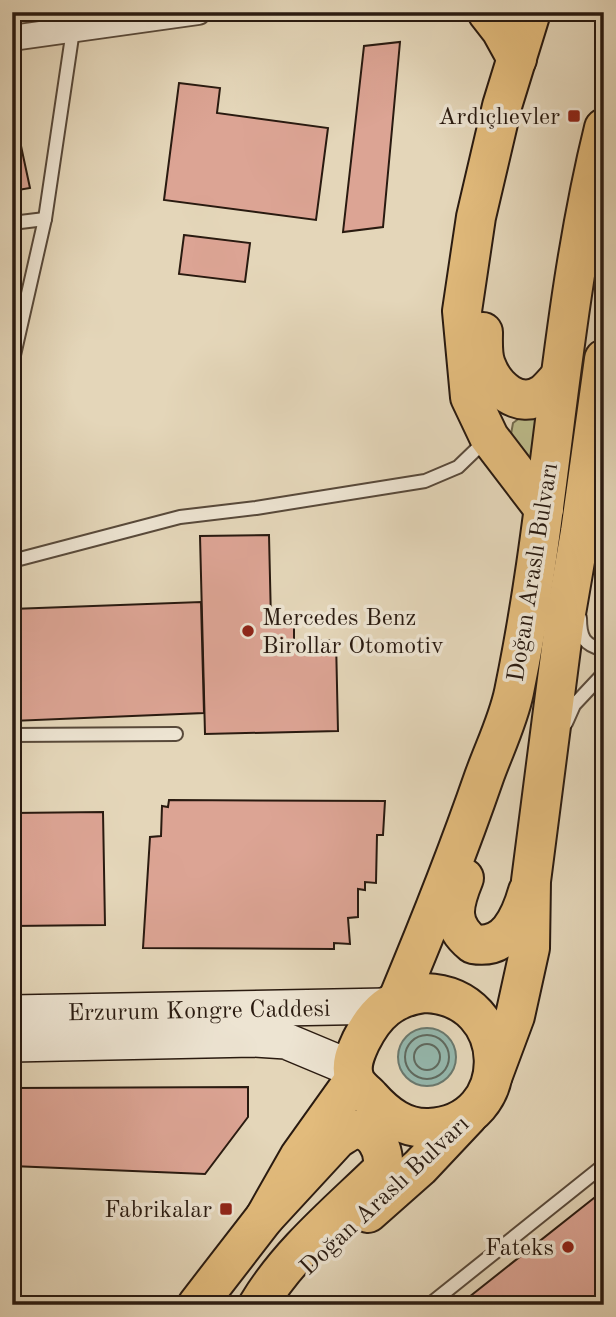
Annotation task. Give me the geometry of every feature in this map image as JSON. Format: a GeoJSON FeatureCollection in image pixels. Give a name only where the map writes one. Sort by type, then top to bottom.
{"type":"FeatureCollection","features":[{"type":"Feature","properties":{"kind":"main road"},"geometry":{"type":"LineString","coordinates":[[488,12],[517,59]]}},
{"type":"Feature","properties":{"kind":"main road"},"geometry":{"type":"LineString","coordinates":[[528,15],[502,106],[476,217],[462,312],[470,397],[488,437],[544,509]]}},
{"type":"Feature","properties":{"kind":"main road"},"geometry":{"type":"LineString","coordinates":[[528,15],[526,67],[495,206],[486,262],[483,347],[486,365],[501,390],[510,396],[544,389]]}},
{"type":"Feature","properties":{"kind":"main road","name":"Doğan Araslı Bulvarı"},"geometry":{"type":"LineString","coordinates":[[392,1002],[448,880],[513,695],[544,509],[544,389],[576,262],[592,174],[604,128]]}},
{"type":"Feature","properties":{"kind":"main road","name":"Doğan Araslı Bulvarı"},"geometry":{"type":"LineString","coordinates":[[493,1075],[515,1016],[530,948],[531,881],[604,359]]}},
{"type":"Feature","properties":{"kind":"main road"},"geometry":{"type":"LineString","coordinates":[[488,437],[500,422],[544,389]]}},
{"type":"Feature","properties":{"kind":"main road"},"geometry":{"type":"LineString","coordinates":[[513,695],[506,753],[491,808],[455,907],[455,921],[461,935],[472,944],[480,945],[494,943],[507,936],[518,920],[531,881]]}},
{"type":"Feature","properties":{"kind":"main road"},"geometry":{"type":"LineString","coordinates":[[265,1217],[299,1157],[353,1074],[353,1059],[369,1025],[392,1002],[411,994],[431,993],[452,997],[464,1003],[483,1022],[490,1035],[495,1061],[489,1088],[473,1110],[452,1124],[426,1128],[413,1127],[390,1117],[353,1074]]}},
{"type":"Feature","properties":{"kind":"main road","name":"Erzurum Kongre Caddesi"},"geometry":{"type":"LineString","coordinates":[[12,1013],[392,1002]]}},
{"type":"Feature","properties":{"kind":"main road","name":"Erzurum Kongre Caddesi"},"geometry":{"type":"LineString","coordinates":[[12,1044],[253,1039],[286,1041],[353,1074]]}},
{"type":"Feature","properties":{"kind":"main road","name":"Doğan Araslı Bulvarı"},"geometry":{"type":"LineString","coordinates":[[259,1305],[288,1285],[420,1167],[473,1110]]}},
{"type":"Feature","properties":{"kind":"main road"},"geometry":{"type":"LineString","coordinates":[[197,1305],[265,1217],[337,1139],[355,1129],[365,1132],[383,1148],[385,1160],[382,1170],[272,1280],[259,1305]]}},
{"type":"Feature","properties":{"kind":"street"},"geometry":{"type":"LineString","coordinates":[[12,38],[198,12]]}},
{"type":"Feature","properties":{"kind":"lane"},"geometry":{"type":"LineString","coordinates":[[12,364],[45,219],[73,30]]}},
{"type":"Feature","properties":{"kind":"lane"},"geometry":{"type":"LineString","coordinates":[[12,223],[45,219]]}},
{"type":"Feature","properties":{"kind":"lane"},"geometry":{"type":"LineString","coordinates":[[12,561],[180,517],[256,508],[425,481],[458,467],[488,437]]}},
{"type":"Feature","properties":{"kind":"lane"},"geometry":{"type":"LineString","coordinates":[[580,533],[580,628],[584,640],[591,646],[604,650]]}},
{"type":"Feature","properties":{"kind":"lane"},"geometry":{"type":"LineString","coordinates":[[546,768],[575,705],[604,673]]}},
{"type":"Feature","properties":{"kind":"lane"},"geometry":{"type":"LineString","coordinates":[[12,735],[176,733]]}},
{"type":"Feature","properties":{"kind":"lane"},"geometry":{"type":"LineString","coordinates":[[429,1305],[604,1165]]}},
{"type":"Feature","properties":{"kind":"shaded area"},"geometry":{"type":"Polygon","coordinates":[[[538,404],[533,466],[511,434],[513,423],[538,404]]]}},
{"type":"Feature","properties":{"kind":"water"},"geometry":{"type":"Polygon","coordinates":[[[421,1028],[433,1028],[448,1036],[456,1051],[456,1063],[448,1078],[433,1086],[421,1086],[406,1078],[398,1063],[398,1051],[406,1036],[421,1028]]]}},
{"type":"Feature","properties":{"kind":"building"},"geometry":{"type":"Polygon","coordinates":[[[400,42],[383,227],[343,232],[364,46],[400,42]]]}},
{"type":"Feature","properties":{"kind":"building"},"geometry":{"type":"Polygon","coordinates":[[[179,83],[220,88],[217,113],[328,128],[316,220],[164,200],[179,83]]]}},
{"type":"Feature","properties":{"kind":"building"},"geometry":{"type":"Polygon","coordinates":[[[12,104],[30,188],[12,191],[12,104]]]}},
{"type":"Feature","properties":{"kind":"building"},"geometry":{"type":"Polygon","coordinates":[[[184,235],[250,243],[245,282],[179,274],[184,235]]]}},
{"type":"Feature","properties":{"kind":"building","name":"Mercedes Benz Birollar Otomotiv"},"geometry":{"type":"Polygon","coordinates":[[[269,535],[271,621],[294,621],[294,641],[336,640],[338,731],[205,734],[200,536],[269,535]]]}},
{"type":"Feature","properties":{"kind":"building"},"geometry":{"type":"Polygon","coordinates":[[[201,602],[204,713],[12,721],[12,609],[201,602]]]}},
{"type":"Feature","properties":{"kind":"building"},"geometry":{"type":"Polygon","coordinates":[[[169,800],[385,801],[383,835],[377,835],[376,883],[365,882],[365,890],[358,889],[358,917],[348,918],[350,944],[334,943],[334,949],[143,948],[150,837],[161,836],[162,806],[168,807],[169,800]]]}},
{"type":"Feature","properties":{"kind":"building"},"geometry":{"type":"Polygon","coordinates":[[[103,812],[105,925],[12,926],[12,813],[103,812]]]}},
{"type":"Feature","properties":{"kind":"building"},"geometry":{"type":"Polygon","coordinates":[[[248,1087],[248,1117],[205,1174],[12,1166],[12,1088],[248,1087]]]}},
{"type":"Feature","properties":{"kind":"building","name":"Fateks"},"geometry":{"type":"Polygon","coordinates":[[[604,1190],[604,1305],[459,1305],[604,1190]]]}},
{"type":"Feature","properties":{"kind":"place","name":"Ardıçlıevler"},"geometry":{"type":"Point","coordinates":[574,116]}},
{"type":"Feature","properties":{"kind":"place","name":"Mercedes Benz Birollar Otomotiv"},"geometry":{"type":"Point","coordinates":[248,631]}},
{"type":"Feature","properties":{"kind":"place","name":"Fabrikalar"},"geometry":{"type":"Point","coordinates":[226,1209]}},
{"type":"Feature","properties":{"kind":"place","name":"Fateks"},"geometry":{"type":"Point","coordinates":[568,1247]}}]}
